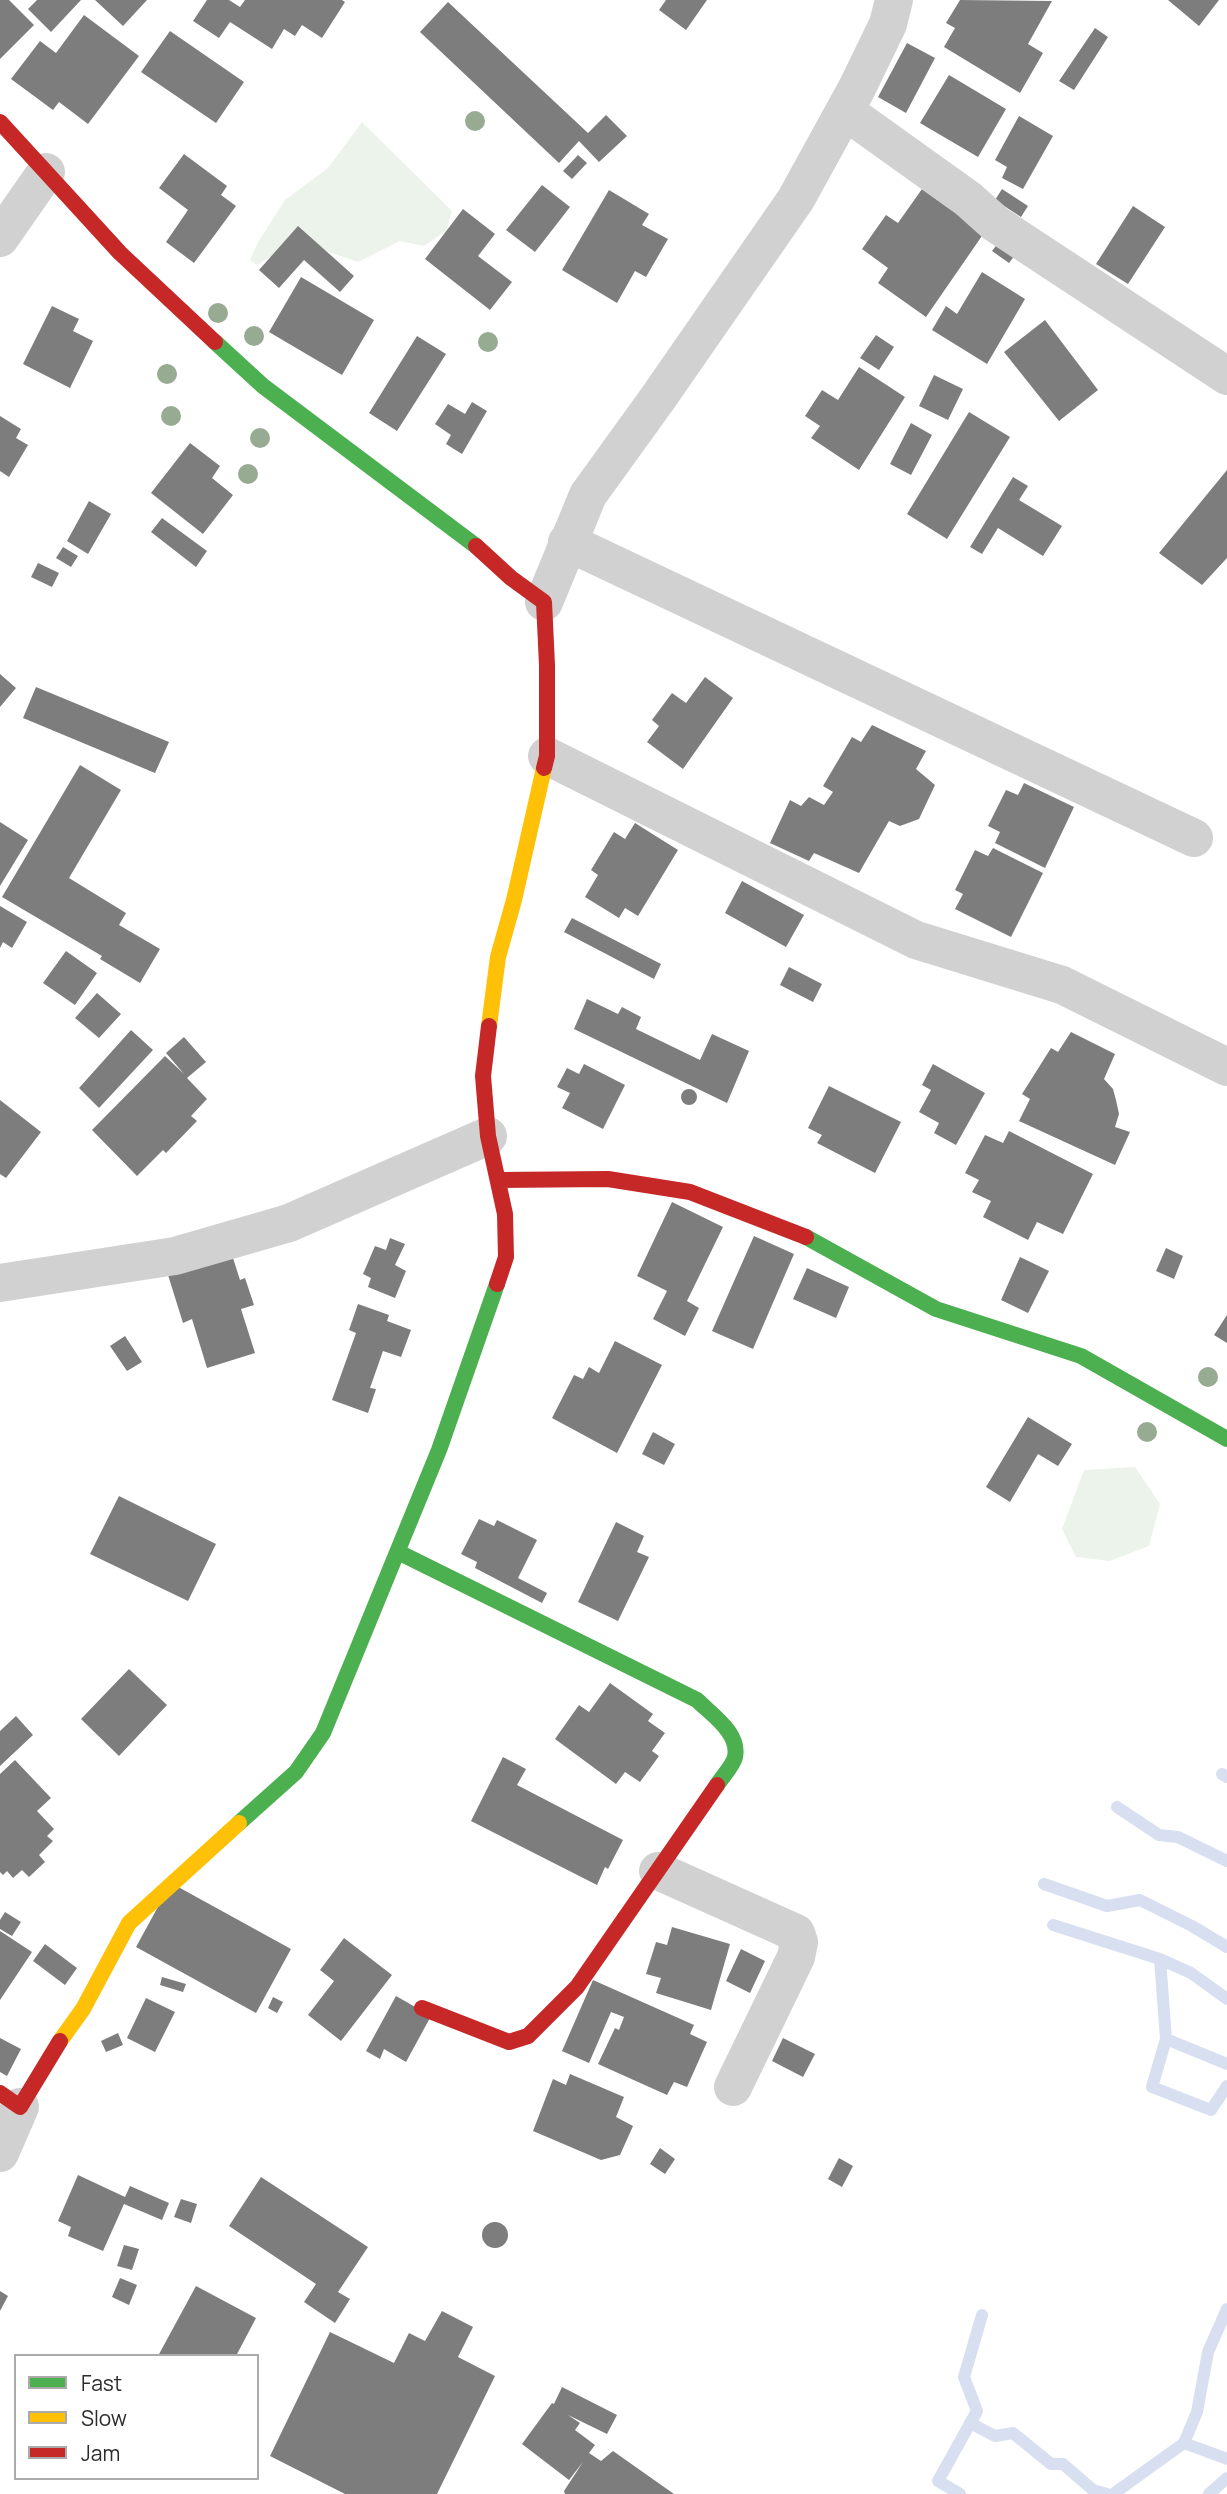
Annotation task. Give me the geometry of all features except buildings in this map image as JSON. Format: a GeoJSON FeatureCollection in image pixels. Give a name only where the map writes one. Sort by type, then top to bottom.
{"type":"FeatureCollection","features":[{"type":"Feature","properties":{"kind":"street"},"geometry":{"type":"LineString","coordinates":[[0,2153],[10,2100],[49,2057],[83,2009],[129,1923],[296,1772],[323,1732],[398,1552],[439,1450],[506,1257],[505,1214],[488,1136],[483,1076],[498,957],[547,756],[544,602],[589,495],[796,199],[845,111],[888,24],[894,0]]}},
{"type":"Feature","properties":{"kind":"street"},"geometry":{"type":"LineString","coordinates":[[845,111],[968,199],[996,225],[1227,376]]}},
{"type":"Feature","properties":{"kind":"street"},"geometry":{"type":"LineString","coordinates":[[0,122],[120,253],[263,386],[464,535],[511,578],[544,602]]}},
{"type":"Feature","properties":{"kind":"street"},"geometry":{"type":"LineString","coordinates":[[0,237],[46,172]]}},
{"type":"Feature","properties":{"kind":"street"},"geometry":{"type":"LineString","coordinates":[[567,542],[1194,838]]}},
{"type":"Feature","properties":{"kind":"street"},"geometry":{"type":"LineString","coordinates":[[547,756],[916,940],[1062,985],[1227,1067]]}},
{"type":"Feature","properties":{"kind":"street"},"geometry":{"type":"LineString","coordinates":[[0,1283],[175,1256],[289,1223],[488,1136]]}},
{"type":"Feature","properties":{"kind":"street"},"geometry":{"type":"LineString","coordinates":[[498,1180],[608,1179],[690,1192],[804,1236],[936,1309],[1081,1356],[1227,1439]]}},
{"type":"Feature","properties":{"kind":"street"},"geometry":{"type":"LineString","coordinates":[[398,1552],[697,1700],[729,1732],[735,1744],[735,1759],[577,1987],[528,2036],[509,2042],[422,2008]]}},
{"type":"Feature","properties":{"kind":"street"},"geometry":{"type":"LineString","coordinates":[[658,1871],[796,1933],[799,1942],[796,1956],[733,2087]]}},
{"type":"Feature","properties":{"kind":"shaded area"},"geometry":{"type":"Polygon","coordinates":[[[362,122],[452,211],[446,231],[424,246],[400,241],[358,262],[296,241],[257,265],[250,260],[258,242],[285,200],[328,168],[362,122]]]}},
{"type":"Feature","properties":{"kind":"shaded area"},"geometry":{"type":"Polygon","coordinates":[[[1135,1467],[1160,1504],[1149,1546],[1110,1561],[1076,1557],[1062,1529],[1084,1470],[1135,1467]]]}},
{"type":"Feature","properties":{"kind":"waterway"},"geometry":{"type":"LineString","coordinates":[[1222,1774],[1227,1777]]}},
{"type":"Feature","properties":{"kind":"waterway"},"geometry":{"type":"LineString","coordinates":[[1117,1807],[1159,1835],[1178,1837],[1227,1861]]}},
{"type":"Feature","properties":{"kind":"waterway"},"geometry":{"type":"LineString","coordinates":[[1044,1884],[1107,1906],[1140,1900],[1227,1947]]}},
{"type":"Feature","properties":{"kind":"waterway"},"geometry":{"type":"LineString","coordinates":[[1053,1925],[1160,1959],[1191,1973],[1227,1999]]}},
{"type":"Feature","properties":{"kind":"waterway"},"geometry":{"type":"LineString","coordinates":[[1160,1959],[1166,2039],[1152,2087],[1211,2110],[1227,2086]]}},
{"type":"Feature","properties":{"kind":"waterway"},"geometry":{"type":"LineString","coordinates":[[1166,2039],[1227,2064]]}},
{"type":"Feature","properties":{"kind":"waterway"},"geometry":{"type":"LineString","coordinates":[[1184,2443],[1197,2412],[1208,2352],[1227,2309]]}},
{"type":"Feature","properties":{"kind":"waterway"},"geometry":{"type":"LineString","coordinates":[[960,2494],[938,2481],[977,2411],[964,2377],[982,2315]]}},
{"type":"Feature","properties":{"kind":"waterway"},"geometry":{"type":"LineString","coordinates":[[970,2423],[995,2436],[1013,2433],[1051,2464],[1063,2464],[1093,2490],[1107,2494]]}},
{"type":"Feature","properties":{"kind":"waterway"},"geometry":{"type":"LineString","coordinates":[[1113,2494],[1184,2443],[1227,2459]]}},
{"type":"Feature","properties":{"kind":"waterway"},"geometry":{"type":"LineString","coordinates":[[1209,2494],[1227,2478]]}},
{"type":"Feature","properties":{"kind":"traffic: fast"},"geometry":{"type":"LineString","coordinates":[[215,342],[263,386],[476,546]]}},
{"type":"Feature","properties":{"kind":"traffic: fast"},"geometry":{"type":"LineString","coordinates":[[806,1237],[936,1309],[1081,1356],[1227,1439]]}},
{"type":"Feature","properties":{"kind":"traffic: fast"},"geometry":{"type":"LineString","coordinates":[[239,1823],[296,1772],[323,1733],[439,1450],[497,1284]]}},
{"type":"Feature","properties":{"kind":"traffic: fast"},"geometry":{"type":"LineString","coordinates":[[398,1552],[697,1700],[729,1732],[735,1748],[734,1760],[717,1785]]}},
{"type":"Feature","properties":{"kind":"traffic: slow"},"geometry":{"type":"LineString","coordinates":[[489,1026],[498,957],[544,768]]}},
{"type":"Feature","properties":{"kind":"traffic: slow"},"geometry":{"type":"LineString","coordinates":[[60,2041],[83,2009],[129,1923],[239,1823]]}},
{"type":"Feature","properties":{"kind":"traffic: jam"},"geometry":{"type":"LineString","coordinates":[[0,122],[120,253],[215,342]]}},
{"type":"Feature","properties":{"kind":"traffic: jam"},"geometry":{"type":"LineString","coordinates":[[476,546],[511,578],[544,602],[547,665],[547,756],[544,768]]}},
{"type":"Feature","properties":{"kind":"traffic: jam"},"geometry":{"type":"LineString","coordinates":[[489,1026],[483,1076],[488,1136],[505,1214],[506,1257],[497,1284]]}},
{"type":"Feature","properties":{"kind":"traffic: jam"},"geometry":{"type":"LineString","coordinates":[[498,1180],[608,1179],[690,1192],[806,1237]]}},
{"type":"Feature","properties":{"kind":"traffic: jam"},"geometry":{"type":"LineString","coordinates":[[422,2008],[509,2042],[528,2036],[577,1987],[717,1785]]}},
{"type":"Feature","properties":{"kind":"traffic: jam"},"geometry":{"type":"LineString","coordinates":[[0,2093],[20,2107],[60,2041]]}}]}
